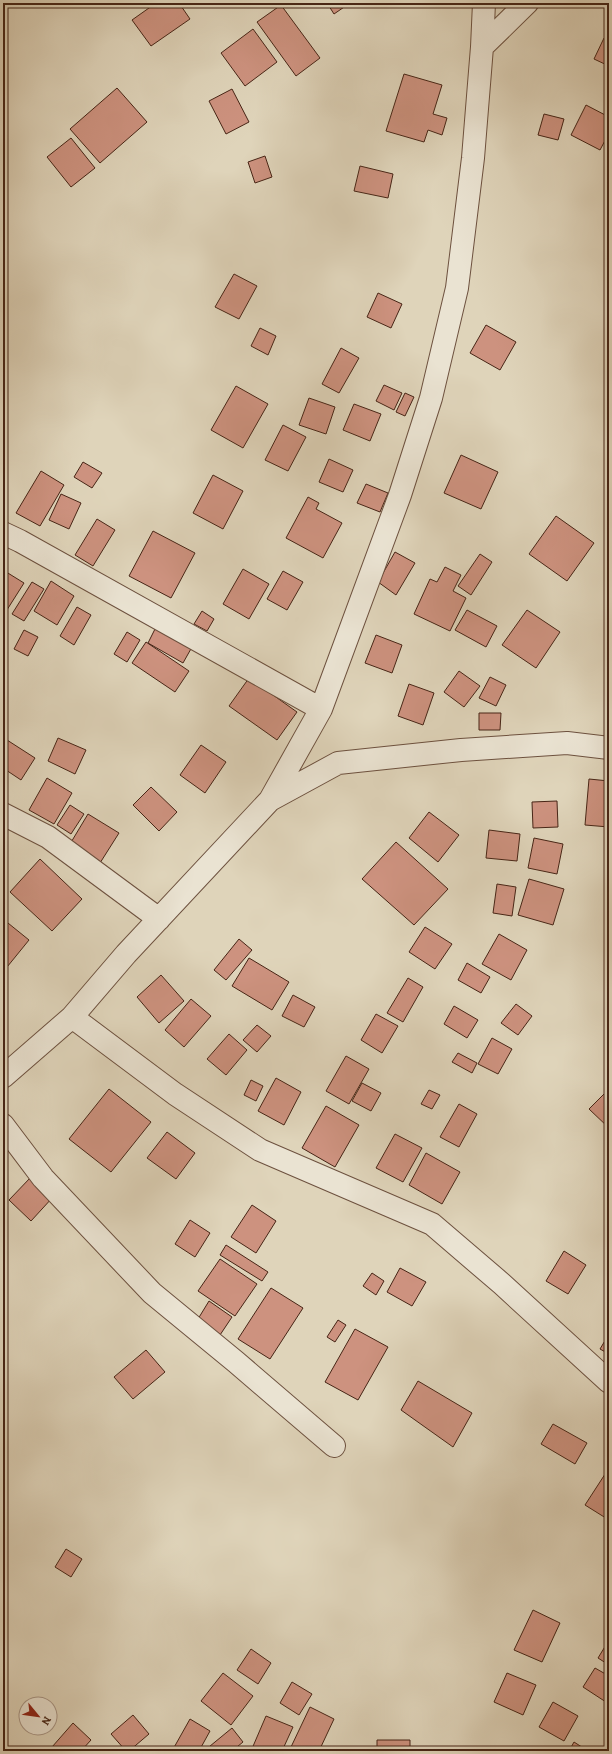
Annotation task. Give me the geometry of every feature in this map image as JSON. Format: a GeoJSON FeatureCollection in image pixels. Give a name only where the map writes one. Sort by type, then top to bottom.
{"type":"FeatureCollection","features":[{"type":"Feature","properties":{"kind":"street"},"geometry":{"type":"LineString","coordinates":[[3,1077],[72,1017],[126,954],[270,800],[321,709],[400,495],[431,398],[457,288],[473,158],[484,3]]}},
{"type":"Feature","properties":{"kind":"street"},"geometry":{"type":"LineString","coordinates":[[482,47],[527,3]]}},
{"type":"Feature","properties":{"kind":"street"},"geometry":{"type":"LineString","coordinates":[[3,533],[321,709]]}},
{"type":"Feature","properties":{"kind":"street"},"geometry":{"type":"LineString","coordinates":[[270,800],[338,763],[461,750],[567,743],[609,748]]}},
{"type":"Feature","properties":{"kind":"street"},"geometry":{"type":"LineString","coordinates":[[3,814],[48,837],[159,919]]}},
{"type":"Feature","properties":{"kind":"street"},"geometry":{"type":"LineString","coordinates":[[72,1017],[174,1094],[260,1150],[432,1224],[502,1284],[609,1382]]}},
{"type":"Feature","properties":{"kind":"street"},"geometry":{"type":"LineString","coordinates":[[3,1125],[43,1178],[152,1293],[236,1362],[334,1446]]}},
{"type":"Feature","properties":{"kind":"building"},"geometry":{"type":"Polygon","coordinates":[[[156,3],[179,3],[190,19],[151,46],[132,20],[156,3]]]}},
{"type":"Feature","properties":{"kind":"building"},"geometry":{"type":"Polygon","coordinates":[[[327,3],[350,3],[334,14],[327,3]]]}},
{"type":"Feature","properties":{"kind":"building"},"geometry":{"type":"Polygon","coordinates":[[[281,5],[320,58],[296,76],[257,22],[281,5]]]}},
{"type":"Feature","properties":{"kind":"building"},"geometry":{"type":"Polygon","coordinates":[[[253,29],[277,62],[245,86],[221,53],[253,29]]]}},
{"type":"Feature","properties":{"kind":"building"},"geometry":{"type":"Polygon","coordinates":[[[604,38],[609,40],[609,66],[594,59],[604,38]]]}},
{"type":"Feature","properties":{"kind":"building"},"geometry":{"type":"Polygon","coordinates":[[[404,74],[442,85],[433,114],[447,118],[442,135],[428,130],[424,142],[386,131],[404,74]]]}},
{"type":"Feature","properties":{"kind":"building"},"geometry":{"type":"Polygon","coordinates":[[[117,88],[147,122],[100,163],[70,129],[117,88]]]}},
{"type":"Feature","properties":{"kind":"building"},"geometry":{"type":"Polygon","coordinates":[[[232,89],[249,122],[226,134],[209,101],[232,89]]]}},
{"type":"Feature","properties":{"kind":"building"},"geometry":{"type":"Polygon","coordinates":[[[586,105],[609,117],[609,133],[600,150],[571,135],[586,105]]]}},
{"type":"Feature","properties":{"kind":"building"},"geometry":{"type":"Polygon","coordinates":[[[544,114],[564,119],[558,140],[538,135],[544,114]]]}},
{"type":"Feature","properties":{"kind":"building"},"geometry":{"type":"Polygon","coordinates":[[[71,138],[95,168],[71,187],[47,157],[71,138]]]}},
{"type":"Feature","properties":{"kind":"building"},"geometry":{"type":"Polygon","coordinates":[[[265,156],[272,177],[255,183],[248,162],[265,156]]]}},
{"type":"Feature","properties":{"kind":"building"},"geometry":{"type":"Polygon","coordinates":[[[360,166],[393,174],[388,198],[354,191],[360,166]]]}},
{"type":"Feature","properties":{"kind":"building"},"geometry":{"type":"Polygon","coordinates":[[[234,274],[257,286],[239,319],[215,307],[234,274]]]}},
{"type":"Feature","properties":{"kind":"building"},"geometry":{"type":"Polygon","coordinates":[[[378,293],[402,304],[391,328],[367,317],[378,293]]]}},
{"type":"Feature","properties":{"kind":"building"},"geometry":{"type":"Polygon","coordinates":[[[486,325],[516,342],[500,370],[470,353],[486,325]]]}},
{"type":"Feature","properties":{"kind":"building"},"geometry":{"type":"Polygon","coordinates":[[[260,328],[276,336],[268,355],[251,346],[260,328]]]}},
{"type":"Feature","properties":{"kind":"building"},"geometry":{"type":"Polygon","coordinates":[[[341,348],[359,358],[339,393],[322,384],[341,348]]]}},
{"type":"Feature","properties":{"kind":"building"},"geometry":{"type":"Polygon","coordinates":[[[384,385],[402,393],[394,410],[376,401],[384,385]]]}},
{"type":"Feature","properties":{"kind":"building"},"geometry":{"type":"Polygon","coordinates":[[[236,386],[268,404],[243,448],[211,430],[236,386]]]}},
{"type":"Feature","properties":{"kind":"building"},"geometry":{"type":"Polygon","coordinates":[[[405,393],[414,397],[405,416],[396,412],[405,393]]]}},
{"type":"Feature","properties":{"kind":"building"},"geometry":{"type":"Polygon","coordinates":[[[309,398],[335,407],[326,434],[299,425],[309,398]]]}},
{"type":"Feature","properties":{"kind":"building"},"geometry":{"type":"Polygon","coordinates":[[[354,404],[381,414],[370,441],[343,430],[354,404]]]}},
{"type":"Feature","properties":{"kind":"building"},"geometry":{"type":"Polygon","coordinates":[[[283,425],[306,437],[288,471],[265,460],[283,425]]]}},
{"type":"Feature","properties":{"kind":"building"},"geometry":{"type":"Polygon","coordinates":[[[461,455],[498,472],[481,509],[444,493],[461,455]]]}},
{"type":"Feature","properties":{"kind":"building"},"geometry":{"type":"Polygon","coordinates":[[[329,459],[353,470],[343,492],[319,482],[329,459]]]}},
{"type":"Feature","properties":{"kind":"building"},"geometry":{"type":"Polygon","coordinates":[[[83,462],[102,473],[92,488],[74,477],[83,462]]]}},
{"type":"Feature","properties":{"kind":"building"},"geometry":{"type":"Polygon","coordinates":[[[41,471],[64,485],[40,526],[16,513],[41,471]]]}},
{"type":"Feature","properties":{"kind":"building"},"geometry":{"type":"Polygon","coordinates":[[[213,475],[243,491],[223,529],[193,513],[213,475]]]}},
{"type":"Feature","properties":{"kind":"building"},"geometry":{"type":"Polygon","coordinates":[[[366,484],[388,493],[380,512],[357,503],[366,484]]]}},
{"type":"Feature","properties":{"kind":"building"},"geometry":{"type":"Polygon","coordinates":[[[61,494],[81,503],[69,529],[49,520],[61,494]]]}},
{"type":"Feature","properties":{"kind":"building"},"geometry":{"type":"Polygon","coordinates":[[[308,497],[319,503],[316,509],[342,523],[323,558],[286,538],[308,497]]]}},
{"type":"Feature","properties":{"kind":"building"},"geometry":{"type":"Polygon","coordinates":[[[556,516],[594,543],[567,581],[529,554],[556,516]]]}},
{"type":"Feature","properties":{"kind":"building"},"geometry":{"type":"Polygon","coordinates":[[[97,519],[115,530],[93,566],[75,555],[97,519]]]}},
{"type":"Feature","properties":{"kind":"building"},"geometry":{"type":"Polygon","coordinates":[[[153,531],[195,553],[171,598],[129,576],[153,531]]]}},
{"type":"Feature","properties":{"kind":"building"},"geometry":{"type":"Polygon","coordinates":[[[395,552],[415,563],[396,595],[378,582],[395,552]]]}},
{"type":"Feature","properties":{"kind":"building"},"geometry":{"type":"Polygon","coordinates":[[[480,554],[492,562],[471,595],[458,586],[480,554]]]}},
{"type":"Feature","properties":{"kind":"building"},"geometry":{"type":"Polygon","coordinates":[[[445,567],[461,575],[453,591],[466,598],[450,631],[414,614],[430,579],[437,582],[445,567]]]}},
{"type":"Feature","properties":{"kind":"building"},"geometry":{"type":"Polygon","coordinates":[[[243,569],[269,584],[249,619],[223,604],[243,569]]]}},
{"type":"Feature","properties":{"kind":"building"},"geometry":{"type":"Polygon","coordinates":[[[3,570],[24,583],[5,613],[3,611],[3,570]]]}},
{"type":"Feature","properties":{"kind":"building"},"geometry":{"type":"Polygon","coordinates":[[[283,571],[303,582],[287,610],[267,599],[283,571]]]}},
{"type":"Feature","properties":{"kind":"building"},"geometry":{"type":"Polygon","coordinates":[[[51,581],[74,596],[57,625],[34,611],[51,581]]]}},
{"type":"Feature","properties":{"kind":"building"},"geometry":{"type":"Polygon","coordinates":[[[32,582],[44,589],[24,621],[12,614],[32,582]]]}},
{"type":"Feature","properties":{"kind":"building"},"geometry":{"type":"Polygon","coordinates":[[[77,607],[91,615],[74,645],[60,636],[77,607]]]}},
{"type":"Feature","properties":{"kind":"building"},"geometry":{"type":"Polygon","coordinates":[[[467,610],[497,626],[486,647],[455,630],[467,610]]]}},
{"type":"Feature","properties":{"kind":"building"},"geometry":{"type":"Polygon","coordinates":[[[527,610],[560,632],[536,668],[502,645],[527,610]]]}},
{"type":"Feature","properties":{"kind":"building"},"geometry":{"type":"Polygon","coordinates":[[[202,611],[214,619],[207,631],[194,624],[202,611]]]}},
{"type":"Feature","properties":{"kind":"building"},"geometry":{"type":"Polygon","coordinates":[[[156,627],[192,647],[183,663],[148,643],[156,627]]]}},
{"type":"Feature","properties":{"kind":"building"},"geometry":{"type":"Polygon","coordinates":[[[24,630],[38,637],[28,656],[14,649],[24,630]]]}},
{"type":"Feature","properties":{"kind":"building"},"geometry":{"type":"Polygon","coordinates":[[[127,632],[140,640],[127,662],[114,654],[127,632]]]}},
{"type":"Feature","properties":{"kind":"building"},"geometry":{"type":"Polygon","coordinates":[[[376,635],[402,645],[392,673],[365,663],[376,635]]]}},
{"type":"Feature","properties":{"kind":"building"},"geometry":{"type":"Polygon","coordinates":[[[146,642],[189,671],[175,692],[132,663],[146,642]]]}},
{"type":"Feature","properties":{"kind":"building"},"geometry":{"type":"Polygon","coordinates":[[[459,671],[480,686],[464,707],[444,692],[459,671]]]}},
{"type":"Feature","properties":{"kind":"building"},"geometry":{"type":"Polygon","coordinates":[[[490,677],[506,685],[496,706],[479,698],[490,677]]]}},
{"type":"Feature","properties":{"kind":"building"},"geometry":{"type":"Polygon","coordinates":[[[249,678],[297,712],[277,740],[229,706],[249,678]]]}},
{"type":"Feature","properties":{"kind":"building"},"geometry":{"type":"Polygon","coordinates":[[[409,684],[434,693],[423,725],[398,716],[409,684]]]}},
{"type":"Feature","properties":{"kind":"building"},"geometry":{"type":"Polygon","coordinates":[[[479,713],[501,713],[500,730],[479,730],[479,713]]]}},
{"type":"Feature","properties":{"kind":"building"},"geometry":{"type":"Polygon","coordinates":[[[58,738],[86,750],[75,774],[48,761],[58,738]]]}},
{"type":"Feature","properties":{"kind":"building"},"geometry":{"type":"Polygon","coordinates":[[[7,740],[35,758],[21,780],[3,768],[3,746],[7,740]]]}},
{"type":"Feature","properties":{"kind":"building"},"geometry":{"type":"Polygon","coordinates":[[[201,745],[226,762],[205,793],[180,775],[201,745]]]}},
{"type":"Feature","properties":{"kind":"building"},"geometry":{"type":"Polygon","coordinates":[[[47,778],[72,793],[54,824],[29,810],[47,778]]]}},
{"type":"Feature","properties":{"kind":"building"},"geometry":{"type":"Polygon","coordinates":[[[589,779],[609,781],[609,827],[585,825],[589,779]]]}},
{"type":"Feature","properties":{"kind":"building"},"geometry":{"type":"Polygon","coordinates":[[[151,787],[177,812],[159,831],[133,805],[151,787]]]}},
{"type":"Feature","properties":{"kind":"building"},"geometry":{"type":"Polygon","coordinates":[[[557,801],[558,827],[533,828],[532,802],[557,801]]]}},
{"type":"Feature","properties":{"kind":"building"},"geometry":{"type":"Polygon","coordinates":[[[70,805],[84,814],[71,834],[57,825],[70,805]]]}},
{"type":"Feature","properties":{"kind":"building"},"geometry":{"type":"Polygon","coordinates":[[[429,812],[459,835],[438,862],[409,838],[429,812]]]}},
{"type":"Feature","properties":{"kind":"building"},"geometry":{"type":"Polygon","coordinates":[[[88,814],[119,833],[100,863],[70,844],[88,814]]]}},
{"type":"Feature","properties":{"kind":"building"},"geometry":{"type":"Polygon","coordinates":[[[489,830],[520,834],[517,861],[486,858],[489,830]]]}},
{"type":"Feature","properties":{"kind":"building"},"geometry":{"type":"Polygon","coordinates":[[[534,838],[563,844],[557,874],[528,868],[534,838]]]}},
{"type":"Feature","properties":{"kind":"building"},"geometry":{"type":"Polygon","coordinates":[[[396,842],[448,889],[414,925],[362,879],[396,842]]]}},
{"type":"Feature","properties":{"kind":"building"},"geometry":{"type":"Polygon","coordinates":[[[40,859],[82,899],[52,931],[10,892],[40,859]]]}},
{"type":"Feature","properties":{"kind":"building"},"geometry":{"type":"Polygon","coordinates":[[[529,879],[564,889],[553,925],[518,915],[529,879]]]}},
{"type":"Feature","properties":{"kind":"building"},"geometry":{"type":"Polygon","coordinates":[[[497,884],[516,887],[512,916],[493,913],[497,884]]]}},
{"type":"Feature","properties":{"kind":"building"},"geometry":{"type":"Polygon","coordinates":[[[3,919],[29,940],[3,972],[3,919]]]}},
{"type":"Feature","properties":{"kind":"building"},"geometry":{"type":"Polygon","coordinates":[[[425,927],[452,944],[435,969],[409,952],[425,927]]]}},
{"type":"Feature","properties":{"kind":"building"},"geometry":{"type":"Polygon","coordinates":[[[499,934],[527,950],[511,980],[482,964],[499,934]]]}},
{"type":"Feature","properties":{"kind":"building"},"geometry":{"type":"Polygon","coordinates":[[[239,939],[252,950],[226,980],[214,970],[239,939]]]}},
{"type":"Feature","properties":{"kind":"building"},"geometry":{"type":"Polygon","coordinates":[[[249,958],[289,982],[272,1010],[232,986],[249,958]]]}},
{"type":"Feature","properties":{"kind":"building"},"geometry":{"type":"Polygon","coordinates":[[[467,963],[490,977],[481,993],[458,980],[467,963]]]}},
{"type":"Feature","properties":{"kind":"building"},"geometry":{"type":"Polygon","coordinates":[[[161,975],[184,1001],[159,1023],[137,997],[161,975]]]}},
{"type":"Feature","properties":{"kind":"building"},"geometry":{"type":"Polygon","coordinates":[[[408,978],[423,987],[403,1022],[387,1013],[408,978]]]}},
{"type":"Feature","properties":{"kind":"building"},"geometry":{"type":"Polygon","coordinates":[[[293,995],[315,1007],[304,1027],[282,1016],[293,995]]]}},
{"type":"Feature","properties":{"kind":"building"},"geometry":{"type":"Polygon","coordinates":[[[191,999],[211,1016],[184,1047],[165,1030],[191,999]]]}},
{"type":"Feature","properties":{"kind":"building"},"geometry":{"type":"Polygon","coordinates":[[[516,1004],[532,1016],[518,1035],[501,1023],[516,1004]]]}},
{"type":"Feature","properties":{"kind":"building"},"geometry":{"type":"Polygon","coordinates":[[[454,1006],[478,1020],[467,1038],[444,1024],[454,1006]]]}},
{"type":"Feature","properties":{"kind":"building"},"geometry":{"type":"Polygon","coordinates":[[[376,1014],[398,1026],[382,1053],[361,1040],[376,1014]]]}},
{"type":"Feature","properties":{"kind":"building"},"geometry":{"type":"Polygon","coordinates":[[[257,1025],[271,1036],[257,1052],[243,1040],[257,1025]]]}},
{"type":"Feature","properties":{"kind":"building"},"geometry":{"type":"Polygon","coordinates":[[[229,1034],[247,1050],[226,1075],[207,1059],[229,1034]]]}},
{"type":"Feature","properties":{"kind":"building"},"geometry":{"type":"Polygon","coordinates":[[[492,1038],[512,1049],[498,1074],[478,1064],[492,1038]]]}},
{"type":"Feature","properties":{"kind":"building"},"geometry":{"type":"Polygon","coordinates":[[[458,1053],[477,1063],[472,1073],[452,1062],[458,1053]]]}},
{"type":"Feature","properties":{"kind":"building"},"geometry":{"type":"Polygon","coordinates":[[[346,1056],[369,1069],[349,1104],[326,1091],[346,1056]]]}},
{"type":"Feature","properties":{"kind":"building"},"geometry":{"type":"Polygon","coordinates":[[[276,1078],[301,1092],[284,1125],[258,1111],[276,1078]]]}},
{"type":"Feature","properties":{"kind":"building"},"geometry":{"type":"Polygon","coordinates":[[[251,1080],[263,1086],[256,1101],[244,1095],[251,1080]]]}},
{"type":"Feature","properties":{"kind":"building"},"geometry":{"type":"Polygon","coordinates":[[[362,1083],[381,1093],[371,1111],[352,1101],[362,1083]]]}},
{"type":"Feature","properties":{"kind":"building"},"geometry":{"type":"Polygon","coordinates":[[[109,1089],[151,1122],[111,1172],[69,1139],[109,1089]]]}},
{"type":"Feature","properties":{"kind":"building"},"geometry":{"type":"Polygon","coordinates":[[[609,1089],[609,1128],[589,1109],[609,1089]]]}},
{"type":"Feature","properties":{"kind":"building"},"geometry":{"type":"Polygon","coordinates":[[[429,1090],[440,1095],[432,1109],[421,1104],[429,1090]]]}},
{"type":"Feature","properties":{"kind":"building"},"geometry":{"type":"Polygon","coordinates":[[[459,1104],[477,1114],[459,1147],[440,1137],[459,1104]]]}},
{"type":"Feature","properties":{"kind":"building"},"geometry":{"type":"Polygon","coordinates":[[[326,1106],[359,1125],[335,1167],[302,1148],[326,1106]]]}},
{"type":"Feature","properties":{"kind":"building"},"geometry":{"type":"Polygon","coordinates":[[[167,1132],[195,1153],[176,1179],[147,1158],[167,1132]]]}},
{"type":"Feature","properties":{"kind":"building"},"geometry":{"type":"Polygon","coordinates":[[[395,1134],[422,1148],[403,1182],[376,1168],[395,1134]]]}},
{"type":"Feature","properties":{"kind":"building"},"geometry":{"type":"Polygon","coordinates":[[[426,1153],[460,1172],[442,1204],[409,1185],[426,1153]]]}},
{"type":"Feature","properties":{"kind":"building"},"geometry":{"type":"Polygon","coordinates":[[[31,1177],[53,1197],[31,1221],[9,1200],[31,1177]]]}},
{"type":"Feature","properties":{"kind":"building"},"geometry":{"type":"Polygon","coordinates":[[[252,1205],[276,1221],[256,1253],[231,1237],[252,1205]]]}},
{"type":"Feature","properties":{"kind":"building"},"geometry":{"type":"Polygon","coordinates":[[[190,1220],[210,1233],[195,1257],[175,1244],[190,1220]]]}},
{"type":"Feature","properties":{"kind":"building"},"geometry":{"type":"Polygon","coordinates":[[[226,1245],[268,1272],[262,1281],[220,1255],[226,1245]]]}},
{"type":"Feature","properties":{"kind":"building"},"geometry":{"type":"Polygon","coordinates":[[[564,1251],[586,1265],[568,1294],[546,1281],[564,1251]]]}},
{"type":"Feature","properties":{"kind":"building"},"geometry":{"type":"Polygon","coordinates":[[[220,1259],[257,1284],[235,1316],[198,1291],[220,1259]]]}},
{"type":"Feature","properties":{"kind":"building"},"geometry":{"type":"Polygon","coordinates":[[[400,1268],[426,1282],[412,1306],[387,1292],[400,1268]]]}},
{"type":"Feature","properties":{"kind":"building"},"geometry":{"type":"Polygon","coordinates":[[[372,1273],[384,1281],[376,1295],[363,1286],[372,1273]]]}},
{"type":"Feature","properties":{"kind":"building"},"geometry":{"type":"Polygon","coordinates":[[[271,1288],[303,1308],[270,1359],[238,1339],[271,1288]]]}},
{"type":"Feature","properties":{"kind":"building"},"geometry":{"type":"Polygon","coordinates":[[[209,1301],[232,1317],[220,1335],[198,1319],[209,1301]]]}},
{"type":"Feature","properties":{"kind":"building"},"geometry":{"type":"Polygon","coordinates":[[[338,1320],[346,1325],[335,1342],[327,1337],[338,1320]]]}},
{"type":"Feature","properties":{"kind":"building"},"geometry":{"type":"Polygon","coordinates":[[[355,1329],[388,1347],[358,1400],[325,1382],[355,1329]]]}},
{"type":"Feature","properties":{"kind":"building"},"geometry":{"type":"Polygon","coordinates":[[[609,1334],[609,1354],[600,1349],[609,1334]]]}},
{"type":"Feature","properties":{"kind":"building"},"geometry":{"type":"Polygon","coordinates":[[[146,1350],[165,1372],[133,1399],[114,1377],[146,1350]]]}},
{"type":"Feature","properties":{"kind":"building"},"geometry":{"type":"Polygon","coordinates":[[[418,1381],[472,1413],[453,1447],[401,1410],[418,1381]]]}},
{"type":"Feature","properties":{"kind":"building"},"geometry":{"type":"Polygon","coordinates":[[[553,1424],[587,1443],[575,1464],[541,1444],[553,1424]]]}},
{"type":"Feature","properties":{"kind":"building"},"geometry":{"type":"Polygon","coordinates":[[[609,1468],[609,1520],[585,1505],[609,1468]]]}},
{"type":"Feature","properties":{"kind":"building"},"geometry":{"type":"Polygon","coordinates":[[[66,1549],[82,1559],[71,1577],[55,1567],[66,1549]]]}},
{"type":"Feature","properties":{"kind":"building"},"geometry":{"type":"Polygon","coordinates":[[[533,1610],[560,1623],[542,1662],[514,1650],[533,1610]]]}},
{"type":"Feature","properties":{"kind":"building"},"geometry":{"type":"Polygon","coordinates":[[[609,1640],[609,1665],[598,1658],[609,1640]]]}},
{"type":"Feature","properties":{"kind":"building"},"geometry":{"type":"Polygon","coordinates":[[[251,1649],[271,1663],[258,1684],[237,1670],[251,1649]]]}},
{"type":"Feature","properties":{"kind":"building"},"geometry":{"type":"Polygon","coordinates":[[[595,1668],[609,1676],[609,1704],[583,1687],[595,1668]]]}},
{"type":"Feature","properties":{"kind":"building"},"geometry":{"type":"Polygon","coordinates":[[[223,1673],[253,1696],[231,1725],[201,1701],[223,1673]]]}},
{"type":"Feature","properties":{"kind":"building"},"geometry":{"type":"Polygon","coordinates":[[[507,1673],[536,1685],[523,1715],[494,1702],[507,1673]]]}},
{"type":"Feature","properties":{"kind":"building"},"geometry":{"type":"Polygon","coordinates":[[[292,1682],[312,1694],[299,1715],[280,1703],[292,1682]]]}},
{"type":"Feature","properties":{"kind":"building"},"geometry":{"type":"Polygon","coordinates":[[[553,1702],[578,1716],[564,1741],[539,1727],[553,1702]]]}},
{"type":"Feature","properties":{"kind":"building"},"geometry":{"type":"Polygon","coordinates":[[[310,1707],[334,1719],[319,1751],[300,1751],[291,1747],[310,1707]]]}},
{"type":"Feature","properties":{"kind":"building"},"geometry":{"type":"Polygon","coordinates":[[[133,1715],[149,1734],[129,1751],[126,1751],[111,1734],[133,1715]]]}},
{"type":"Feature","properties":{"kind":"building"},"geometry":{"type":"Polygon","coordinates":[[[266,1716],[293,1727],[282,1751],[251,1751],[266,1716]]]}},
{"type":"Feature","properties":{"kind":"building"},"geometry":{"type":"Polygon","coordinates":[[[190,1719],[210,1731],[199,1751],[172,1751],[190,1719]]]}},
{"type":"Feature","properties":{"kind":"building"},"geometry":{"type":"Polygon","coordinates":[[[73,1723],[91,1740],[81,1751],[57,1751],[52,1747],[73,1723]]]}},
{"type":"Feature","properties":{"kind":"building"},"geometry":{"type":"Polygon","coordinates":[[[232,1728],[243,1742],[232,1751],[204,1751],[232,1728]]]}},
{"type":"Feature","properties":{"kind":"building"},"geometry":{"type":"Polygon","coordinates":[[[377,1740],[410,1740],[410,1751],[377,1751],[377,1740]]]}},
{"type":"Feature","properties":{"kind":"building"},"geometry":{"type":"Polygon","coordinates":[[[574,1742],[588,1751],[569,1751],[574,1742]]]}}]}
